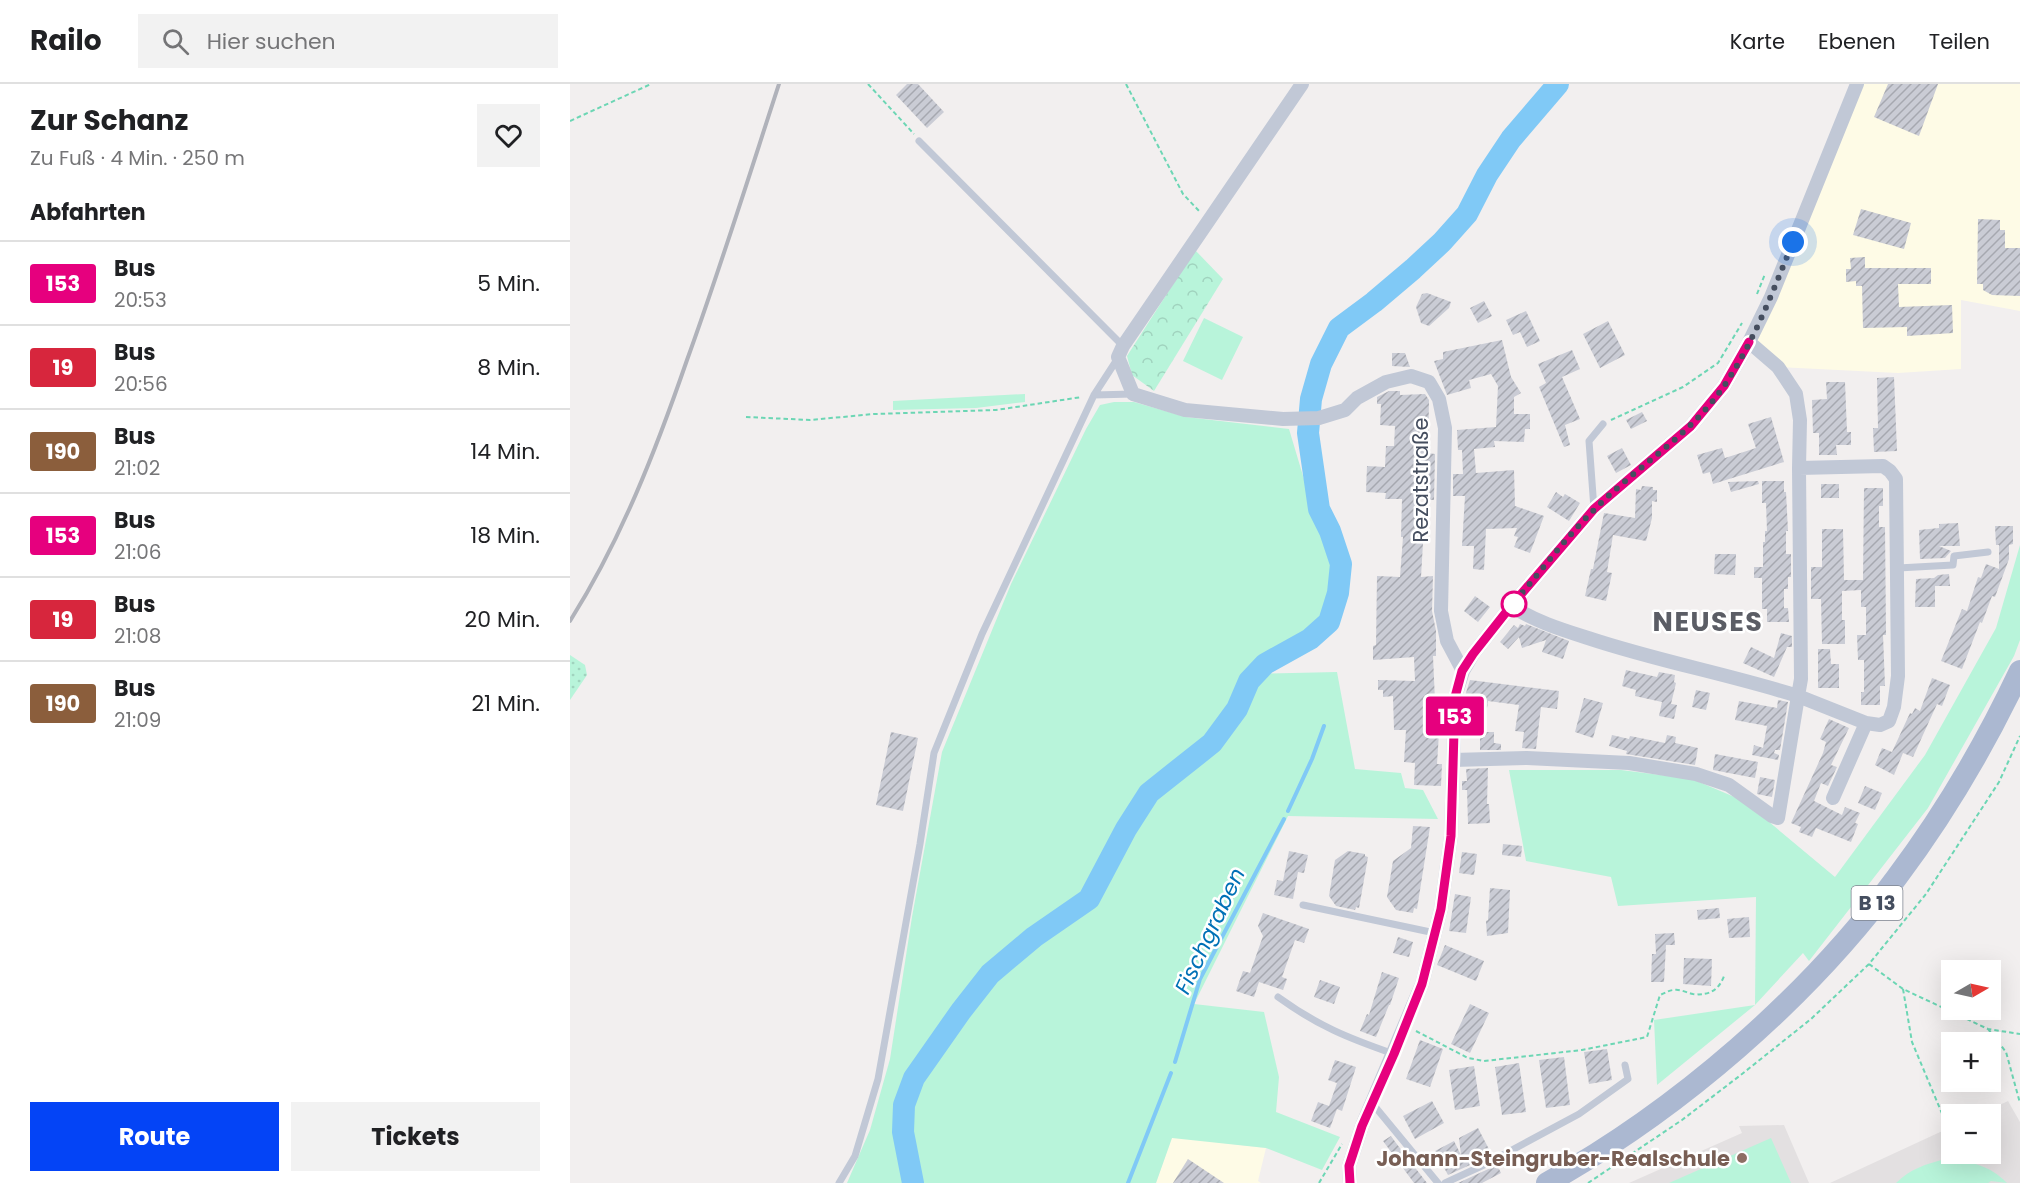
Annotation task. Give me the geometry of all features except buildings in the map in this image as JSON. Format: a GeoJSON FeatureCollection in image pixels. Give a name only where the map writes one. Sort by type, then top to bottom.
{"type":"FeatureCollection","features":[{"type":"Feature","properties":{"kind":"main road","name":"B 13"},"geometry":{"type":"LineString","coordinates":[[1547,1183],[1596,1154],[1643,1122],[1722,1061],[1798,991],[1844,942],[1897,878],[1934,825],[1970,767],[2020,671]]}},
{"type":"Feature","properties":{"kind":"street"},"geometry":{"type":"LineString","coordinates":[[1133,394],[1121,351],[1302,84]]}},
{"type":"Feature","properties":{"kind":"street"},"geometry":{"type":"LineString","coordinates":[[1350,1183],[1349,1166],[1362,1126],[1422,984],[1441,909],[1451,836],[1455,697],[1462,671],[1511,606],[1594,509],[1691,426],[1724,386],[1771,297],[1857,84]]}},
{"type":"Feature","properties":{"kind":"street"},"geometry":{"type":"LineString","coordinates":[[1453,760],[1527,758],[1629,763],[1696,774],[1729,785],[1778,818],[1801,679],[1800,420],[1796,394],[1778,367],[1749,342]]}},
{"type":"Feature","properties":{"kind":"street","name":"Rezatstraße"},"geometry":{"type":"LineString","coordinates":[[1133,394],[1185,410],[1283,419],[1319,418],[1345,410],[1357,398],[1386,382],[1411,376],[1429,382],[1439,399],[1444,428],[1441,611],[1447,641],[1462,671]]}},
{"type":"Feature","properties":{"kind":"street"},"geometry":{"type":"LineString","coordinates":[[1511,606],[1531,619],[1629,652],[1747,680],[1798,696],[1866,723],[1880,725],[1888,721],[1894,707],[1898,676],[1896,479],[1883,466],[1799,468]]}},
{"type":"Feature","properties":{"kind":"street"},"geometry":{"type":"LineString","coordinates":[[1833,798],[1866,723]]}},
{"type":"Feature","properties":{"kind":"lane"},"geometry":{"type":"LineString","coordinates":[[838,1183],[855,1156],[878,1079],[934,753],[982,634],[1094,395],[1121,351],[920,141]]}},
{"type":"Feature","properties":{"kind":"lane"},"geometry":{"type":"LineString","coordinates":[[1094,395],[1133,394]]}},
{"type":"Feature","properties":{"kind":"lane"},"geometry":{"type":"LineString","coordinates":[[1594,509],[1589,441],[1603,424]]}},
{"type":"Feature","properties":{"kind":"lane"},"geometry":{"type":"LineString","coordinates":[[1898,568],[1953,565],[1954,556],[1988,552]]}},
{"type":"Feature","properties":{"kind":"lane"},"geometry":{"type":"LineString","coordinates":[[1303,905],[1435,933]]}},
{"type":"Feature","properties":{"kind":"lane"},"geometry":{"type":"LineString","coordinates":[[1278,997],[1306,1017],[1341,1035],[1394,1054]]}},
{"type":"Feature","properties":{"kind":"lane"},"geometry":{"type":"LineString","coordinates":[[1445,1183],[1486,1164],[1579,1114],[1628,1079],[1625,1065]]}},
{"type":"Feature","properties":{"kind":"lane"},"geometry":{"type":"LineString","coordinates":[[1372,1103],[1438,1183]]}},
{"type":"Feature","properties":{"kind":"path"},"geometry":{"type":"LineString","coordinates":[[570,121],[651,84]]}},
{"type":"Feature","properties":{"kind":"path"},"geometry":{"type":"LineString","coordinates":[[868,84],[920,141]]}},
{"type":"Feature","properties":{"kind":"path"},"geometry":{"type":"LineString","coordinates":[[1126,84],[1183,194],[1208,221]]}},
{"type":"Feature","properties":{"kind":"path"},"geometry":{"type":"LineString","coordinates":[[1753,303],[1766,272]]}},
{"type":"Feature","properties":{"kind":"path"},"geometry":{"type":"LineString","coordinates":[[1603,424],[1683,387],[1718,363],[1743,323]]}},
{"type":"Feature","properties":{"kind":"path"},"geometry":{"type":"LineString","coordinates":[[746,417],[810,420],[874,414],[996,410],[1094,395]]}},
{"type":"Feature","properties":{"kind":"path"},"geometry":{"type":"LineString","coordinates":[[1588,1183],[1682,1120],[1742,1074],[1811,1019],[1869,964],[1926,894],[1999,782],[2020,736]]}},
{"type":"Feature","properties":{"kind":"path"},"geometry":{"type":"LineString","coordinates":[[1869,964],[1903,989],[1988,1029],[2020,1034]]}},
{"type":"Feature","properties":{"kind":"path"},"geometry":{"type":"LineString","coordinates":[[1406,1026],[1468,1058],[1484,1061],[1582,1050],[1647,1037],[1660,995],[1678,989],[1694,994],[1713,992],[1720,987],[1724,976]]}},
{"type":"Feature","properties":{"kind":"path"},"geometry":{"type":"LineString","coordinates":[[1903,989],[1912,1042],[1941,1111]]}},
{"type":"Feature","properties":{"kind":"path"},"geometry":{"type":"LineString","coordinates":[[1988,1029],[2006,1052],[2020,1103]]}},
{"type":"Feature","properties":{"kind":"shaded area"},"geometry":{"type":"Polygon","coordinates":[[[1857,84],[2020,84],[2020,311],[1961,300],[1961,369],[1898,373],[1778,367],[1749,342],[1857,84]]]}},
{"type":"Feature","properties":{"kind":"shaded area"},"geometry":{"type":"Polygon","coordinates":[[[2008,1101],[2020,1122],[2020,1183],[1830,1183],[1941,1132],[1941,1164],[2001,1164],[2001,1104],[2008,1101]]]}},
{"type":"Feature","properties":{"kind":"shaded area","name":"Johann-Steingruber-Realschule"},"geometry":{"type":"Polygon","coordinates":[[[1784,1125],[1809,1183],[1629,1183],[1742,1133],[1739,1126],[1784,1125]]]}},
{"type":"Feature","properties":{"kind":"shaded area"},"geometry":{"type":"Polygon","coordinates":[[[1172,1137],[1266,1148],[1258,1181],[1261,1183],[1156,1183],[1172,1137]]]}},
{"type":"Feature","properties":{"kind":"green space"},"geometry":{"type":"Polygon","coordinates":[[[1195,250],[1223,279],[1154,391],[1132,375],[1127,356],[1195,250]]]}},
{"type":"Feature","properties":{"kind":"green space"},"geometry":{"type":"Polygon","coordinates":[[[1204,318],[1243,337],[1222,380],[1183,361],[1204,318]]]}},
{"type":"Feature","properties":{"kind":"green space"},"geometry":{"type":"Polygon","coordinates":[[[1025,394],[1025,402],[976,408],[893,410],[893,401],[1025,394]]]}},
{"type":"Feature","properties":{"kind":"green space"},"geometry":{"type":"Polygon","coordinates":[[[1134,402],[1186,417],[1289,429],[1315,516],[1332,555],[1331,594],[1318,624],[1303,637],[1270,650],[1250,674],[1337,672],[1355,769],[1401,773],[1405,788],[1423,790],[1438,819],[1288,816],[1194,1004],[1264,1012],[1279,1077],[1276,1112],[1340,1137],[1322,1170],[1266,1148],[1172,1138],[1156,1183],[847,1183],[870,1130],[890,1059],[912,917],[942,752],[1011,584],[1086,429],[1100,405],[1134,402]]]}},
{"type":"Feature","properties":{"kind":"green space"},"geometry":{"type":"Polygon","coordinates":[[[2020,545],[2020,640],[2014,656],[1928,808],[1809,961],[1803,953],[1755,1005],[1756,897],[1618,906],[1611,877],[1526,861],[1509,770],[1621,770],[1692,779],[1744,801],[1835,877],[1925,755],[1996,628],[2020,545]]]}},
{"type":"Feature","properties":{"kind":"green space"},"geometry":{"type":"Polygon","coordinates":[[[570,655],[585,665],[587,675],[570,700],[570,655]]]}},
{"type":"Feature","properties":{"kind":"green space"},"geometry":{"type":"Polygon","coordinates":[[[1755,1005],[1657,1085],[1654,1020],[1755,1005]]]}},
{"type":"Feature","properties":{"kind":"green space"},"geometry":{"type":"Polygon","coordinates":[[[1771,1138],[1791,1183],[1669,1183],[1771,1138]]]}},
{"type":"Feature","properties":{"kind":"green space"},"geometry":{"type":"Polygon","coordinates":[[[1941,1160],[1941,1164],[1979,1165],[1994,1172],[2007,1183],[1991,1181],[1988,1183],[1896,1183],[1907,1174],[1941,1160]]]}},
{"type":"Feature","properties":{"kind":"waterway"},"geometry":{"type":"LineString","coordinates":[[913,1183],[903,1132],[904,1105],[914,1078],[961,1011],[990,974],[1034,937],[1089,899],[1126,829],[1149,793],[1212,743],[1237,709],[1249,681],[1265,664],[1310,639],[1329,622],[1338,593],[1341,564],[1330,531],[1319,509],[1308,433],[1311,399],[1321,364],[1339,328],[1413,269],[1467,214],[1487,175],[1511,139],[1558,84]]}},
{"type":"Feature","properties":{"kind":"waterway","name":"Fischgraben"},"geometry":{"type":"LineString","coordinates":[[1288,811],[1312,759],[1324,726]]}},
{"type":"Feature","properties":{"kind":"waterway","name":"Fischgraben"},"geometry":{"type":"LineString","coordinates":[[1175,1062],[1200,979],[1284,819]]}},
{"type":"Feature","properties":{"kind":"waterway","name":"Fischgraben"},"geometry":{"type":"LineString","coordinates":[[1128,1183],[1171,1073]]}},
{"type":"Feature","properties":{"kind":"railway"},"geometry":{"type":"LineString","coordinates":[[570,621],[621,527],[663,427],[711,291],[779,84]]}},
{"type":"Feature","properties":{"kind":"bus line","name":"153"},"geometry":{"type":"LineString","coordinates":[[1350,1183],[1349,1166],[1362,1126],[1422,984],[1441,909],[1451,836],[1455,697],[1462,671],[1511,606],[1594,509],[1691,426],[1724,386],[1749,342]]}},
{"type":"Feature","properties":{"kind":"place","name":"Johann-Steingruber-Realschule"},"geometry":{"type":"Point","coordinates":[1742,1158]}},
{"type":"Feature","properties":{"kind":"district","name":"NEUSES"},"geometry":{"type":"Point","coordinates":[1708,621]}},
{"type":"Feature","properties":{"kind":"route"},"geometry":{"type":"LineString","coordinates":[[1514,604],[1511,606],[1594,509],[1691,426],[1724,386],[1771,297],[1793,242]]}}]}
